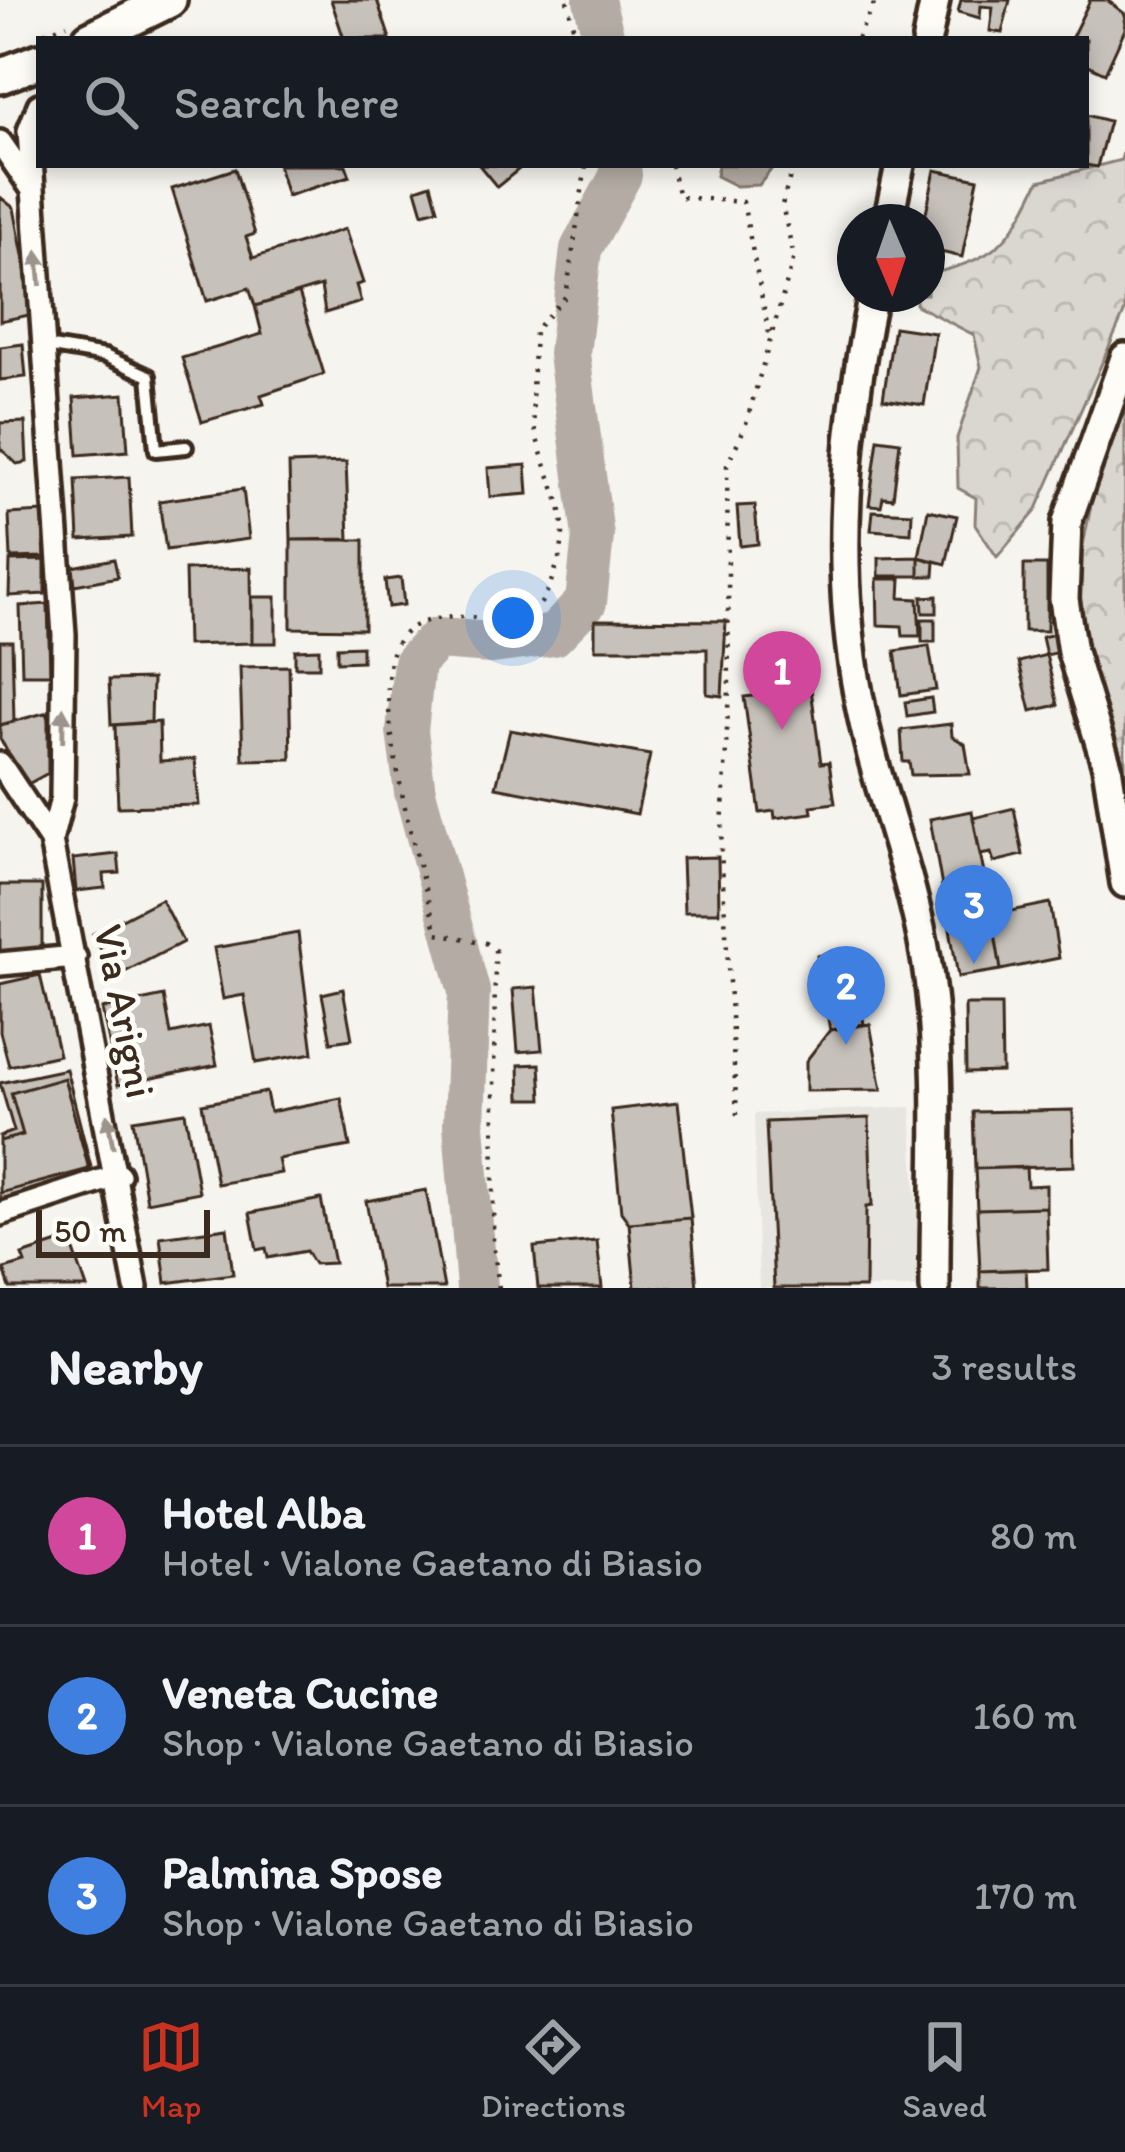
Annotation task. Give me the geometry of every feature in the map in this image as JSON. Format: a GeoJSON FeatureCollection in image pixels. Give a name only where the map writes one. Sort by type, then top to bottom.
{"type":"FeatureCollection","features":[{"type":"Feature","properties":{"kind":"main road"},"geometry":{"type":"LineString","coordinates":[[96,36],[169,0]]}},
{"type":"Feature","properties":{"kind":"main road"},"geometry":{"type":"LineString","coordinates":[[0,76],[36,62]]}},
{"type":"Feature","properties":{"kind":"street"},"geometry":{"type":"LineString","coordinates":[[928,36],[935,0]]}},
{"type":"Feature","properties":{"kind":"street"},"geometry":{"type":"LineString","coordinates":[[36,113],[29,131],[64,635],[62,799],[51,841]]}},
{"type":"Feature","properties":{"kind":"street"},"geometry":{"type":"LineString","coordinates":[[0,142],[33,191]]}},
{"type":"Feature","properties":{"kind":"street"},"geometry":{"type":"LineString","coordinates":[[891,204],[899,168]]}},
{"type":"Feature","properties":{"kind":"street"},"geometry":{"type":"LineString","coordinates":[[870,312],[850,456],[847,624],[858,698],[926,959],[934,1034],[935,1288]]}},
{"type":"Feature","properties":{"kind":"street"},"geometry":{"type":"LineString","coordinates":[[1125,358],[1067,523],[1064,599],[1072,652],[1108,766],[1125,883]]}},
{"type":"Feature","properties":{"kind":"street","name":"Via Arigni"},"geometry":{"type":"LineString","coordinates":[[0,764],[51,841],[136,1288]]}},
{"type":"Feature","properties":{"kind":"street"},"geometry":{"type":"LineString","coordinates":[[0,964],[75,957]]}},
{"type":"Feature","properties":{"kind":"street"},"geometry":{"type":"LineString","coordinates":[[0,1214],[118,1175]]}},
{"type":"Feature","properties":{"kind":"lane"},"geometry":{"type":"LineString","coordinates":[[46,346],[105,356],[149,376],[156,450],[186,447]]}},
{"type":"Feature","properties":{"kind":"path"},"geometry":{"type":"LineString","coordinates":[[567,0],[575,36]]}},
{"type":"Feature","properties":{"kind":"path"},"geometry":{"type":"LineString","coordinates":[[858,36],[876,0]]}},
{"type":"Feature","properties":{"kind":"path"},"geometry":{"type":"LineString","coordinates":[[499,1288],[493,1243],[495,950],[486,943],[437,933],[393,755],[391,661],[403,636],[427,620],[524,612],[540,603],[556,569],[567,519],[540,457],[533,417],[535,331],[566,296],[586,168]]}},
{"type":"Feature","properties":{"kind":"path"},"geometry":{"type":"LineString","coordinates":[[672,168],[679,197],[743,202],[771,344]]}},
{"type":"Feature","properties":{"kind":"path"},"geometry":{"type":"LineString","coordinates":[[737,1114],[721,850],[729,689],[727,465],[771,344],[794,257],[782,205],[792,168]]}},
{"type":"Feature","properties":{"kind":"shaded area"},"geometry":{"type":"Polygon","coordinates":[[[717,168],[772,168],[759,185],[736,186],[716,176],[717,168]]]}},
{"type":"Feature","properties":{"kind":"shaded area"},"geometry":{"type":"Polygon","coordinates":[[[911,1107],[921,1288],[759,1288],[754,1114],[911,1107]]]}},
{"type":"Feature","properties":{"kind":"green space"},"geometry":{"type":"Polygon","coordinates":[[[1125,145],[1125,311],[1036,511],[997,557],[975,524],[976,498],[958,488],[957,438],[981,367],[974,335],[930,312],[945,312],[945,270],[998,246],[1039,181],[1121,160],[1125,145]]]}},
{"type":"Feature","properties":{"kind":"green space"},"geometry":{"type":"Polygon","coordinates":[[[1125,406],[1125,866],[1068,621],[1097,475],[1125,406]]]}},
{"type":"Feature","properties":{"kind":"building"},"geometry":{"type":"Polygon","coordinates":[[[331,0],[377,0],[389,36],[343,36],[331,0]]]}},
{"type":"Feature","properties":{"kind":"building"},"geometry":{"type":"Polygon","coordinates":[[[961,0],[1010,0],[1002,33],[990,31],[993,7],[981,6],[980,18],[958,12],[961,0]]]}},
{"type":"Feature","properties":{"kind":"building"},"geometry":{"type":"Polygon","coordinates":[[[1090,0],[1107,0],[1125,14],[1125,29],[1105,73],[1089,65],[1089,36],[1072,36],[1090,0]]]}},
{"type":"Feature","properties":{"kind":"building"},"geometry":{"type":"Polygon","coordinates":[[[1089,116],[1109,121],[1097,167],[1089,166],[1089,116]]]}},
{"type":"Feature","properties":{"kind":"building"},"geometry":{"type":"Polygon","coordinates":[[[279,168],[347,168],[350,176],[287,196],[279,168]]]}},
{"type":"Feature","properties":{"kind":"building"},"geometry":{"type":"Polygon","coordinates":[[[481,168],[520,168],[497,187],[481,168]]]}},
{"type":"Feature","properties":{"kind":"building"},"geometry":{"type":"Polygon","coordinates":[[[235,169],[255,234],[246,237],[253,258],[345,229],[363,283],[356,285],[361,302],[325,313],[321,286],[255,306],[249,288],[207,301],[172,189],[235,169]]]}},
{"type":"Feature","properties":{"kind":"building"},"geometry":{"type":"Polygon","coordinates":[[[935,170],[978,179],[962,257],[945,253],[945,204],[928,204],[935,170]]]}},
{"type":"Feature","properties":{"kind":"building"},"geometry":{"type":"Polygon","coordinates":[[[431,184],[438,209],[423,213],[416,189],[431,184]]]}},
{"type":"Feature","properties":{"kind":"building"},"geometry":{"type":"Polygon","coordinates":[[[0,197],[14,208],[34,314],[0,321],[0,197]]]}},
{"type":"Feature","properties":{"kind":"building"},"geometry":{"type":"Polygon","coordinates":[[[299,293],[324,374],[261,395],[264,404],[202,422],[182,358],[262,334],[255,306],[299,293]]]}},
{"type":"Feature","properties":{"kind":"building"},"geometry":{"type":"Polygon","coordinates":[[[894,327],[935,333],[924,405],[883,399],[894,327]]]}},
{"type":"Feature","properties":{"kind":"building"},"geometry":{"type":"Polygon","coordinates":[[[23,344],[26,377],[0,380],[0,347],[23,344]]]}},
{"type":"Feature","properties":{"kind":"building"},"geometry":{"type":"Polygon","coordinates":[[[124,394],[128,451],[78,455],[74,398],[124,394]]]}},
{"type":"Feature","properties":{"kind":"building"},"geometry":{"type":"Polygon","coordinates":[[[25,422],[27,462],[17,464],[0,448],[0,423],[25,422]]]}},
{"type":"Feature","properties":{"kind":"building"},"geometry":{"type":"Polygon","coordinates":[[[878,439],[900,442],[893,498],[883,497],[881,506],[869,505],[878,439]]]}},
{"type":"Feature","properties":{"kind":"building"},"geometry":{"type":"Polygon","coordinates":[[[346,462],[349,539],[291,540],[289,464],[346,462]]]}},
{"type":"Feature","properties":{"kind":"building"},"geometry":{"type":"Polygon","coordinates":[[[526,465],[528,494],[490,497],[488,468],[526,465]]]}},
{"type":"Feature","properties":{"kind":"building"},"geometry":{"type":"Polygon","coordinates":[[[129,477],[132,537],[79,540],[76,480],[129,477]]]}},
{"type":"Feature","properties":{"kind":"building"},"geometry":{"type":"Polygon","coordinates":[[[243,489],[249,539],[166,550],[159,501],[243,489]]]}},
{"type":"Feature","properties":{"kind":"building"},"geometry":{"type":"Polygon","coordinates":[[[755,505],[758,544],[740,546],[737,506],[755,505]]]}},
{"type":"Feature","properties":{"kind":"building"},"geometry":{"type":"Polygon","coordinates":[[[928,510],[957,516],[946,564],[919,557],[928,510]]]}},
{"type":"Feature","properties":{"kind":"building"},"geometry":{"type":"Polygon","coordinates":[[[873,511],[912,513],[911,533],[871,530],[873,511]]]}},
{"type":"Feature","properties":{"kind":"building"},"geometry":{"type":"Polygon","coordinates":[[[43,512],[45,557],[11,558],[9,514],[43,512]]]}},
{"type":"Feature","properties":{"kind":"building"},"geometry":{"type":"Polygon","coordinates":[[[291,540],[364,540],[364,629],[291,628],[291,540]]]}},
{"type":"Feature","properties":{"kind":"building"},"geometry":{"type":"Polygon","coordinates":[[[919,557],[919,576],[879,576],[879,558],[919,557]]]}},
{"type":"Feature","properties":{"kind":"building"},"geometry":{"type":"Polygon","coordinates":[[[919,557],[935,562],[934,576],[919,576],[919,557]]]}},
{"type":"Feature","properties":{"kind":"building"},"geometry":{"type":"Polygon","coordinates":[[[114,559],[118,577],[75,585],[73,567],[114,559]]]}},
{"type":"Feature","properties":{"kind":"building"},"geometry":{"type":"Polygon","coordinates":[[[45,560],[45,594],[9,596],[10,561],[45,560]]]}},
{"type":"Feature","properties":{"kind":"building"},"geometry":{"type":"Polygon","coordinates":[[[1024,565],[1047,565],[1047,631],[1024,631],[1024,565]]]}},
{"type":"Feature","properties":{"kind":"building"},"geometry":{"type":"Polygon","coordinates":[[[251,568],[252,643],[187,645],[185,570],[251,568]]]}},
{"type":"Feature","properties":{"kind":"building"},"geometry":{"type":"Polygon","coordinates":[[[401,578],[404,605],[388,607],[385,580],[401,578]]]}},
{"type":"Feature","properties":{"kind":"building"},"geometry":{"type":"Polygon","coordinates":[[[877,579],[901,579],[900,598],[918,599],[920,636],[903,636],[902,626],[878,625],[877,579]]]}},
{"type":"Feature","properties":{"kind":"building"},"geometry":{"type":"Polygon","coordinates":[[[937,596],[937,613],[923,613],[922,597],[937,596]]]}},
{"type":"Feature","properties":{"kind":"building"},"geometry":{"type":"Polygon","coordinates":[[[252,597],[276,597],[276,643],[252,643],[252,597]]]}},
{"type":"Feature","properties":{"kind":"building"},"geometry":{"type":"Polygon","coordinates":[[[48,604],[50,674],[22,674],[20,606],[48,604]]]}},
{"type":"Feature","properties":{"kind":"building"},"geometry":{"type":"Polygon","coordinates":[[[922,619],[935,619],[935,642],[922,642],[922,619]]]}},
{"type":"Feature","properties":{"kind":"building"},"geometry":{"type":"Polygon","coordinates":[[[595,620],[726,621],[722,696],[707,694],[707,649],[595,649],[595,620]]]}},
{"type":"Feature","properties":{"kind":"building"},"geometry":{"type":"Polygon","coordinates":[[[1055,634],[1059,652],[1046,655],[1042,637],[1055,634]]]}},
{"type":"Feature","properties":{"kind":"building"},"geometry":{"type":"Polygon","coordinates":[[[0,641],[12,641],[14,722],[0,725],[0,641]]]}},
{"type":"Feature","properties":{"kind":"building"},"geometry":{"type":"Polygon","coordinates":[[[362,646],[362,661],[337,662],[337,647],[362,646]]]}},
{"type":"Feature","properties":{"kind":"building"},"geometry":{"type":"Polygon","coordinates":[[[929,646],[936,690],[901,695],[895,651],[929,646]]]}},
{"type":"Feature","properties":{"kind":"building"},"geometry":{"type":"Polygon","coordinates":[[[319,649],[319,667],[295,667],[295,650],[319,649]]]}},
{"type":"Feature","properties":{"kind":"building"},"geometry":{"type":"Polygon","coordinates":[[[1046,655],[1058,705],[1031,711],[1019,662],[1046,655]]]}},
{"type":"Feature","properties":{"kind":"building"},"geometry":{"type":"Polygon","coordinates":[[[289,666],[291,759],[243,760],[240,667],[289,666]]]}},
{"type":"Feature","properties":{"kind":"building"},"geometry":{"type":"Polygon","coordinates":[[[152,679],[151,722],[111,725],[109,680],[152,679]]]}},
{"type":"Feature","properties":{"kind":"building"},"geometry":{"type":"Polygon","coordinates":[[[811,689],[821,763],[829,762],[835,803],[811,806],[812,813],[775,818],[774,811],[760,813],[744,697],[811,689]]]}},
{"type":"Feature","properties":{"kind":"building"},"geometry":{"type":"Polygon","coordinates":[[[931,698],[933,712],[907,716],[905,702],[931,698]]]}},
{"type":"Feature","properties":{"kind":"building"},"geometry":{"type":"Polygon","coordinates":[[[48,712],[48,773],[28,784],[0,739],[0,725],[48,712]]]}},
{"type":"Feature","properties":{"kind":"building"},"geometry":{"type":"Polygon","coordinates":[[[159,722],[160,761],[195,759],[199,805],[118,807],[115,725],[159,722]]]}},
{"type":"Feature","properties":{"kind":"building"},"geometry":{"type":"Polygon","coordinates":[[[951,724],[952,736],[965,744],[970,774],[911,775],[909,762],[903,762],[901,730],[951,724]]]}},
{"type":"Feature","properties":{"kind":"building"},"geometry":{"type":"Polygon","coordinates":[[[510,730],[650,755],[637,814],[496,787],[510,730]]]}},
{"type":"Feature","properties":{"kind":"building"},"geometry":{"type":"Polygon","coordinates":[[[1014,808],[1023,855],[994,862],[991,853],[980,855],[973,818],[1014,808]]]}},
{"type":"Feature","properties":{"kind":"building"},"geometry":{"type":"Polygon","coordinates":[[[972,811],[985,879],[942,887],[930,819],[972,811]]]}},
{"type":"Feature","properties":{"kind":"building"},"geometry":{"type":"Polygon","coordinates":[[[118,854],[120,873],[104,874],[105,888],[76,891],[73,859],[118,854]]]}},
{"type":"Feature","properties":{"kind":"building"},"geometry":{"type":"Polygon","coordinates":[[[718,857],[719,912],[684,912],[682,858],[718,857]]]}},
{"type":"Feature","properties":{"kind":"building"},"geometry":{"type":"Polygon","coordinates":[[[0,885],[42,885],[42,957],[0,960],[0,885]]]}},
{"type":"Feature","properties":{"kind":"building"},"geometry":{"type":"Polygon","coordinates":[[[989,898],[1001,970],[958,977],[946,904],[989,898]]]}},
{"type":"Feature","properties":{"kind":"building"},"geometry":{"type":"Polygon","coordinates":[[[161,899],[183,942],[115,977],[93,934],[161,899]]]}},
{"type":"Feature","properties":{"kind":"building"},"geometry":{"type":"Polygon","coordinates":[[[1050,903],[1059,958],[1001,970],[992,915],[1050,903]]]}},
{"type":"Feature","properties":{"kind":"building"},"geometry":{"type":"Polygon","coordinates":[[[298,933],[313,1053],[256,1063],[244,995],[223,999],[214,948],[298,933]]]}},
{"type":"Feature","properties":{"kind":"building"},"geometry":{"type":"Polygon","coordinates":[[[851,950],[864,1024],[830,1030],[817,956],[851,950]]]}},
{"type":"Feature","properties":{"kind":"building"},"geometry":{"type":"Polygon","coordinates":[[[40,975],[59,1055],[9,1066],[0,1032],[0,984],[40,975]]]}},
{"type":"Feature","properties":{"kind":"building"},"geometry":{"type":"Polygon","coordinates":[[[536,987],[542,1050],[518,1052],[513,989],[536,987]]]}},
{"type":"Feature","properties":{"kind":"building"},"geometry":{"type":"Polygon","coordinates":[[[343,989],[352,1039],[331,1042],[322,994],[343,989]]]}},
{"type":"Feature","properties":{"kind":"building"},"geometry":{"type":"Polygon","coordinates":[[[164,996],[171,1034],[209,1026],[217,1065],[118,1085],[102,1009],[164,996]]]}},
{"type":"Feature","properties":{"kind":"building"},"geometry":{"type":"Polygon","coordinates":[[[965,1005],[1001,1005],[1002,1072],[966,1073],[965,1005]]]}},
{"type":"Feature","properties":{"kind":"building"},"geometry":{"type":"Polygon","coordinates":[[[870,1024],[882,1090],[806,1091],[806,1061],[830,1030],[870,1024]]]}},
{"type":"Feature","properties":{"kind":"building"},"geometry":{"type":"Polygon","coordinates":[[[540,1064],[542,1099],[520,1099],[519,1065],[540,1064]]]}},
{"type":"Feature","properties":{"kind":"building"},"geometry":{"type":"Polygon","coordinates":[[[66,1069],[92,1171],[0,1199],[0,1136],[14,1131],[0,1083],[66,1069]]]}},
{"type":"Feature","properties":{"kind":"building"},"geometry":{"type":"Polygon","coordinates":[[[64,1078],[89,1169],[0,1193],[0,1141],[23,1135],[11,1093],[64,1078]]]}},
{"type":"Feature","properties":{"kind":"building"},"geometry":{"type":"Polygon","coordinates":[[[266,1092],[270,1112],[341,1098],[350,1146],[278,1159],[281,1173],[217,1184],[202,1104],[266,1092]]]}},
{"type":"Feature","properties":{"kind":"building"},"geometry":{"type":"Polygon","coordinates":[[[678,1102],[691,1218],[629,1223],[621,1212],[611,1110],[678,1102]]]}},
{"type":"Feature","properties":{"kind":"building"},"geometry":{"type":"Polygon","coordinates":[[[1073,1110],[1074,1166],[975,1169],[973,1112],[1073,1110]]]}},
{"type":"Feature","properties":{"kind":"building"},"geometry":{"type":"Polygon","coordinates":[[[185,1112],[199,1192],[147,1202],[133,1120],[185,1112]]]}},
{"type":"Feature","properties":{"kind":"building"},"geometry":{"type":"Polygon","coordinates":[[[869,1118],[872,1206],[866,1207],[865,1288],[774,1288],[766,1122],[869,1118]]]}},
{"type":"Feature","properties":{"kind":"building"},"geometry":{"type":"Polygon","coordinates":[[[1026,1167],[1027,1186],[1046,1185],[1046,1207],[977,1209],[975,1169],[1026,1167]]]}},
{"type":"Feature","properties":{"kind":"building"},"geometry":{"type":"Polygon","coordinates":[[[426,1190],[444,1288],[382,1288],[366,1201],[426,1190]]]}},
{"type":"Feature","properties":{"kind":"building"},"geometry":{"type":"Polygon","coordinates":[[[321,1199],[334,1263],[314,1264],[306,1251],[268,1258],[266,1248],[257,1250],[250,1213],[321,1199]]]}},
{"type":"Feature","properties":{"kind":"building"},"geometry":{"type":"Polygon","coordinates":[[[1046,1207],[1048,1269],[980,1271],[977,1209],[1046,1207]]]}},
{"type":"Feature","properties":{"kind":"building"},"geometry":{"type":"Polygon","coordinates":[[[691,1218],[697,1288],[635,1288],[629,1223],[691,1218]]]}},
{"type":"Feature","properties":{"kind":"building"},"geometry":{"type":"Polygon","coordinates":[[[227,1228],[233,1274],[166,1283],[160,1237],[227,1228]]]}},
{"type":"Feature","properties":{"kind":"building"},"geometry":{"type":"Polygon","coordinates":[[[70,1239],[87,1288],[10,1288],[4,1269],[25,1263],[22,1255],[70,1239]]]}},
{"type":"Feature","properties":{"kind":"building"},"geometry":{"type":"Polygon","coordinates":[[[597,1241],[602,1288],[538,1288],[534,1247],[597,1241]]]}},
{"type":"Feature","properties":{"kind":"building"},"geometry":{"type":"Polygon","coordinates":[[[1026,1269],[1027,1288],[980,1288],[980,1271],[1026,1269]]]}},
{"type":"Feature","properties":{"kind":"waterway"},"geometry":{"type":"LineString","coordinates":[[594,0],[603,36]]}},
{"type":"Feature","properties":{"kind":"waterway"},"geometry":{"type":"LineString","coordinates":[[477,1288],[464,1125],[469,991],[415,792],[407,731],[414,663],[437,639],[492,643],[554,635],[586,602],[593,536],[569,354],[581,249],[621,175],[620,168]]}},
{"type":"Feature","properties":{"kind":"place","name":"Hotel Alba"},"geometry":{"type":"Point","coordinates":[782,730]}},
{"type":"Feature","properties":{"kind":"place","name":"Palmina Spose"},"geometry":{"type":"Point","coordinates":[974,964]}},
{"type":"Feature","properties":{"kind":"place","name":"Veneta Cucine"},"geometry":{"type":"Point","coordinates":[846,1045]}}]}
